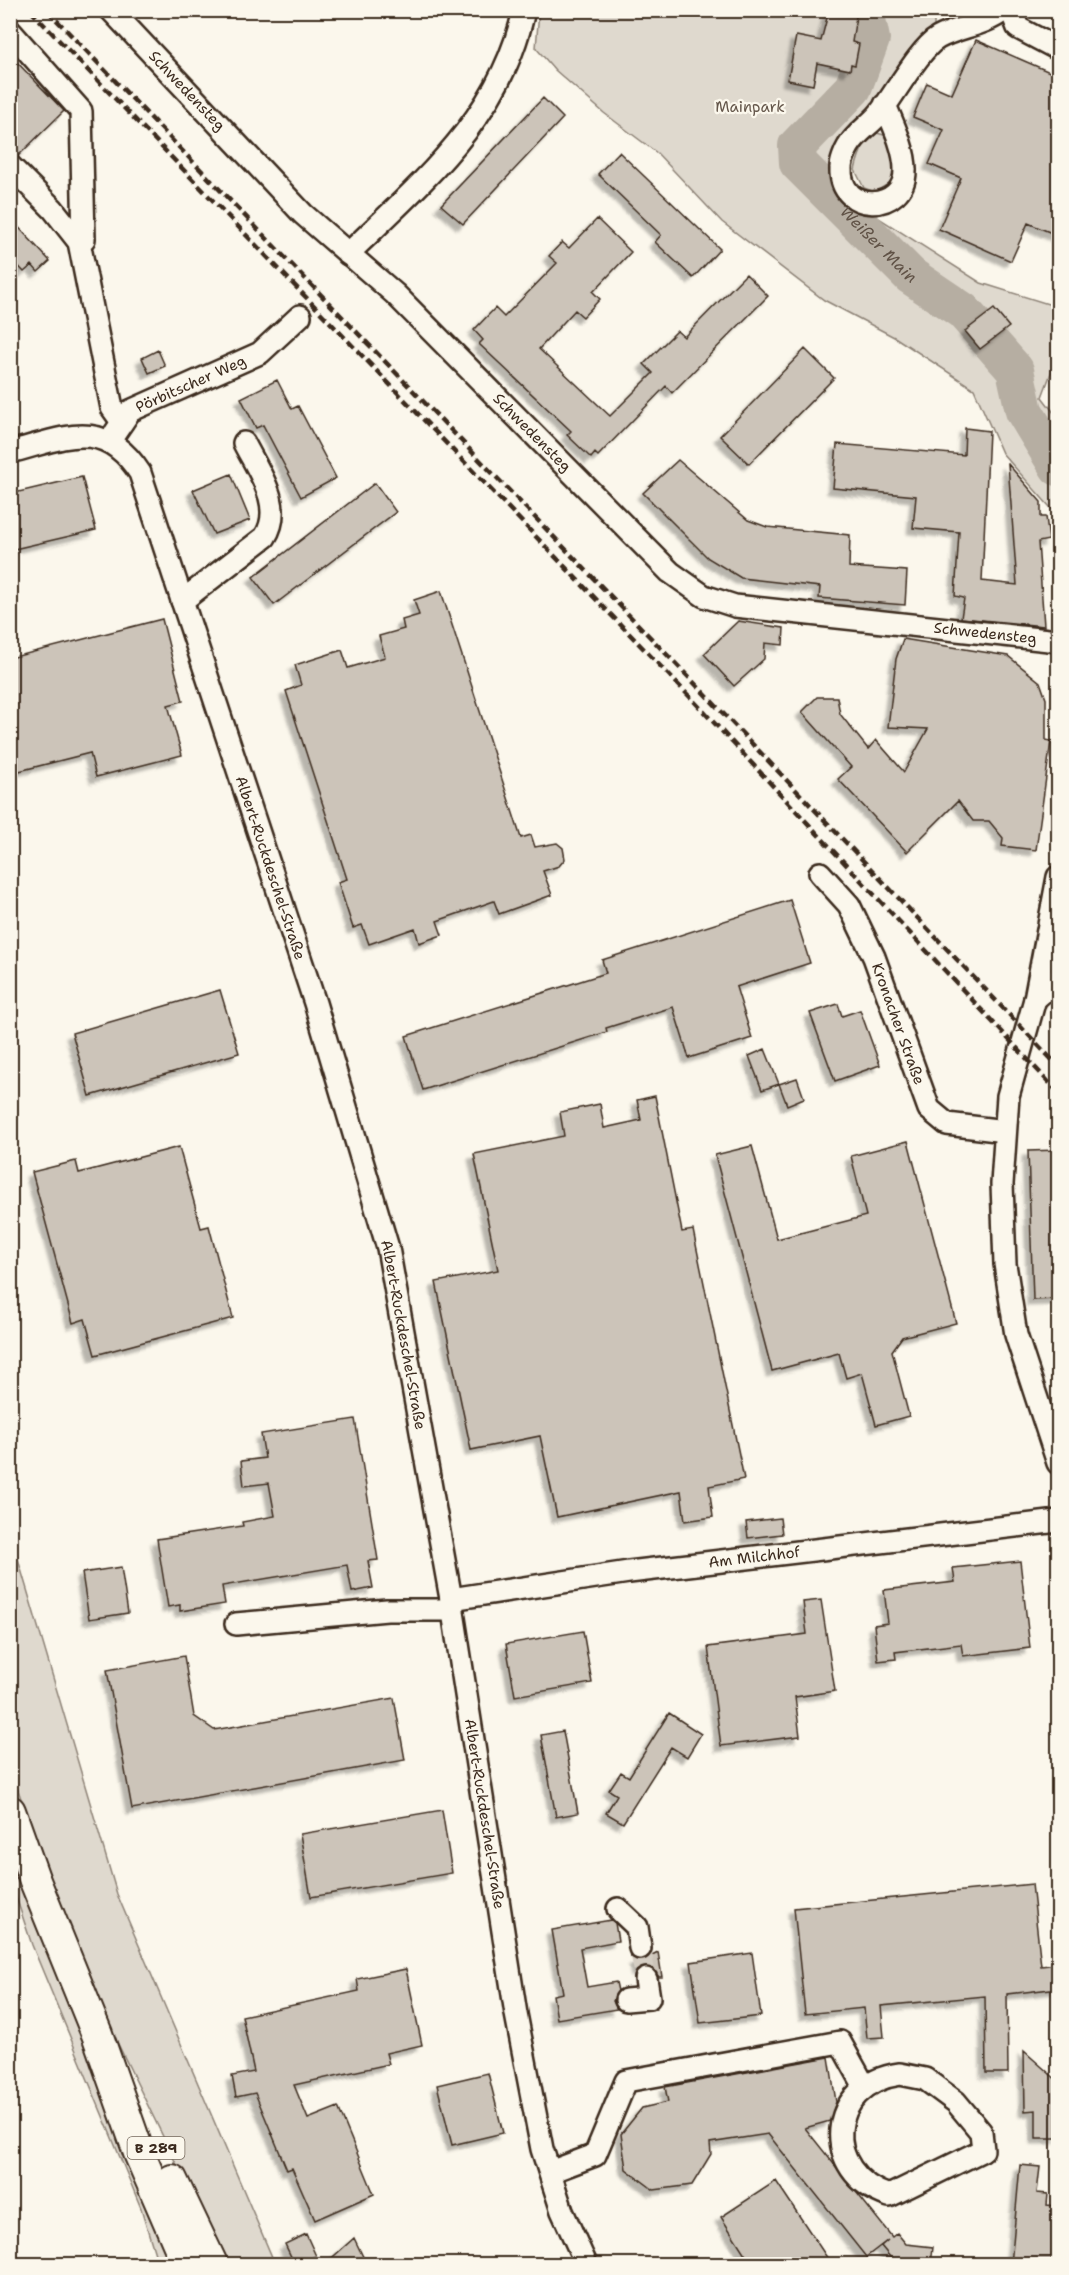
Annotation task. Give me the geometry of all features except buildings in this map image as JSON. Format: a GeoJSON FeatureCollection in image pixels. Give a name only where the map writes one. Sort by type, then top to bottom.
{"type":"FeatureCollection","features":[{"type":"Feature","properties":{"kind":"highway","name":"B 289"},"geometry":{"type":"LineString","coordinates":[[10,1811],[35,1881],[97,2034],[139,2153],[187,2265]]}},
{"type":"Feature","properties":{"kind":"highway","name":"B 289"},"geometry":{"type":"LineString","coordinates":[[97,2034],[165,2166],[212,2265]]}},
{"type":"Feature","properties":{"kind":"street","name":"Schwedensteg"},"geometry":{"type":"LineString","coordinates":[[111,10],[303,214],[395,294],[670,572],[704,596],[735,606],[1059,641]]}},
{"type":"Feature","properties":{"kind":"street"},"geometry":{"type":"LineString","coordinates":[[348,254],[409,196],[470,129],[491,99],[524,10]]}},
{"type":"Feature","properties":{"kind":"street"},"geometry":{"type":"LineString","coordinates":[[885,105],[908,72],[937,39],[991,21],[1004,10]]}},
{"type":"Feature","properties":{"kind":"street"},"geometry":{"type":"LineString","coordinates":[[1011,10],[1018,28],[1059,50]]}},
{"type":"Feature","properties":{"kind":"street"},"geometry":{"type":"LineString","coordinates":[[10,31],[81,111],[84,239],[79,242]]}},
{"type":"Feature","properties":{"kind":"street"},"geometry":{"type":"LineString","coordinates":[[10,166],[53,209],[79,242],[112,408],[122,422]]}},
{"type":"Feature","properties":{"kind":"street","name":"Pörbitscher Weg"},"geometry":{"type":"LineString","coordinates":[[109,440],[130,411],[260,353],[300,316]]}},
{"type":"Feature","properties":{"kind":"street"},"geometry":{"type":"LineString","coordinates":[[10,452],[73,436],[92,436],[109,440]]}},
{"type":"Feature","properties":{"kind":"street","name":"Albert-Ruckdeschel-Straße"},"geometry":{"type":"LineString","coordinates":[[109,440],[128,455],[140,473],[315,1002],[388,1248],[452,1604],[516,2014],[542,2149],[562,2211],[586,2265]]}},
{"type":"Feature","properties":{"kind":"street"},"geometry":{"type":"LineString","coordinates":[[182,601],[265,537],[273,525],[273,509],[269,492],[243,443]]}},
{"type":"Feature","properties":{"kind":"street","name":"Kronacher Straße"},"geometry":{"type":"LineString","coordinates":[[820,873],[849,905],[874,957],[929,1109],[947,1124],[1005,1131]]}},
{"type":"Feature","properties":{"kind":"street"},"geometry":{"type":"LineString","coordinates":[[1059,877],[1035,999],[1008,1096],[1002,1184],[1005,1264],[1016,1335],[1059,1463]]}},
{"type":"Feature","properties":{"kind":"street"},"geometry":{"type":"LineString","coordinates":[[1035,999],[1059,979]]}},
{"type":"Feature","properties":{"kind":"street","name":"Am Milchhof"},"geometry":{"type":"LineString","coordinates":[[236,1624],[452,1604],[630,1572],[1059,1521]]}},
{"type":"Feature","properties":{"kind":"street"},"geometry":{"type":"LineString","coordinates":[[618,1909],[637,1927],[640,1947]]}},
{"type":"Feature","properties":{"kind":"street"},"geometry":{"type":"LineString","coordinates":[[626,2000],[648,1998],[646,1979]]}},
{"type":"Feature","properties":{"kind":"street"},"geometry":{"type":"LineString","coordinates":[[549,2172],[595,2155],[626,2081],[840,2042],[865,2087]]}},
{"type":"Feature","properties":{"kind":"street"},"geometry":{"type":"LineString","coordinates":[[893,2075],[925,2079],[956,2102],[981,2132],[982,2150],[890,2196],[876,2191],[854,2174],[842,2149],[842,2121],[850,2102],[865,2087],[893,2075]]}},
{"type":"Feature","properties":{"kind":"green space","name":"Mainpark"},"geometry":{"type":"Polygon","coordinates":[[[539,11],[934,11],[934,30],[822,175],[874,215],[981,283],[1058,307],[1058,354],[1042,397],[1058,418],[1058,516],[1002,453],[974,389],[896,338],[824,300],[722,222],[657,153],[604,113],[555,70],[536,48],[539,11]]]}},
{"type":"Feature","properties":{"kind":"green space"},"geometry":{"type":"Polygon","coordinates":[[[877,133],[884,135],[889,146],[894,163],[895,180],[875,192],[864,188],[855,170],[865,143],[877,133]]]}},
{"type":"Feature","properties":{"kind":"green space"},"geometry":{"type":"Polygon","coordinates":[[[10,1532],[117,1894],[275,2264],[225,2264],[100,2007],[47,1873],[11,1770],[10,1532]]]}},
{"type":"Feature","properties":{"kind":"green space"},"geometry":{"type":"Polygon","coordinates":[[[10,1846],[177,2264],[158,2264],[141,2208],[32,1945],[11,1882],[10,1846]]]}},
{"type":"Feature","properties":{"kind":"waterway","name":"Weißer Main"},"geometry":{"type":"LineString","coordinates":[[865,10],[871,39],[853,88],[797,146],[798,163],[911,276],[963,311],[1015,370],[1024,411],[1058,467]]}},
{"type":"Feature","properties":{"kind":"tunnel"},"geometry":{"type":"LineString","coordinates":[[640,1948],[646,1979]]}},
{"type":"Feature","properties":{"kind":"railway"},"geometry":{"type":"LineString","coordinates":[[30,10],[691,698],[1058,1092]]}},
{"type":"Feature","properties":{"kind":"railway"},"geometry":{"type":"LineString","coordinates":[[47,10],[701,690],[1058,1066]]}}]}
